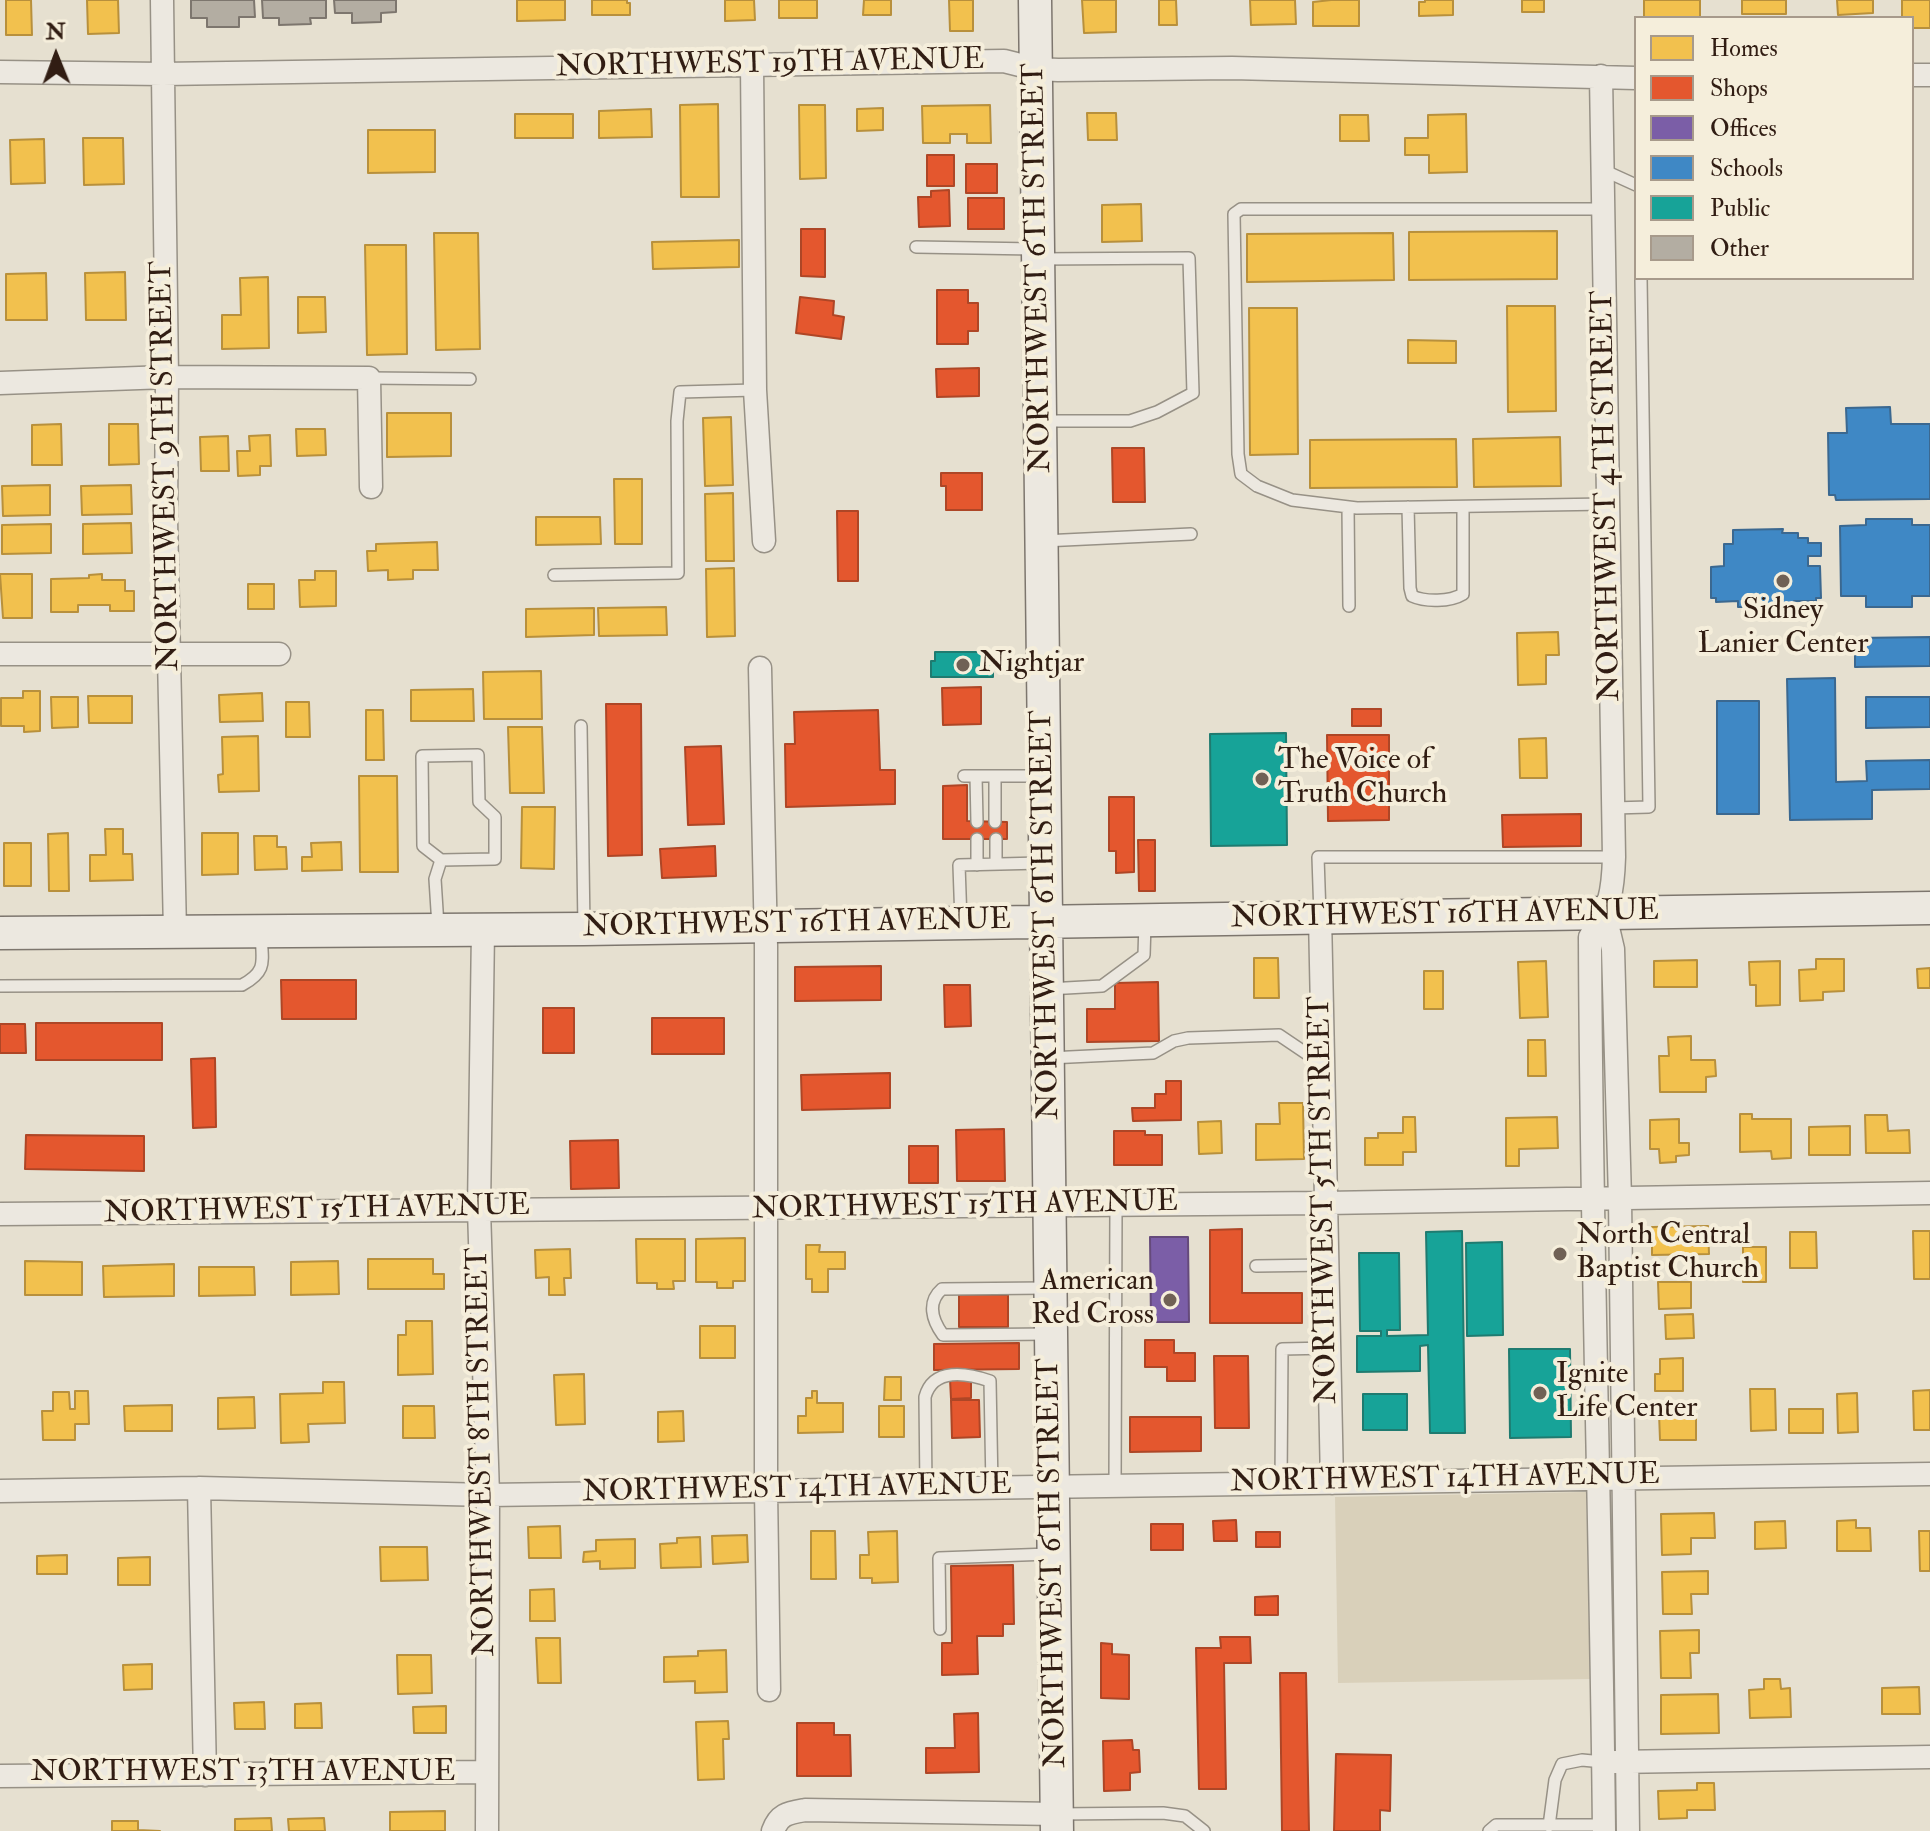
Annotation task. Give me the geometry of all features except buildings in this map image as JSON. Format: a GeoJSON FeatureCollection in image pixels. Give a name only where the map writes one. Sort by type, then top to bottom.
{"type":"FeatureCollection","features":[{"type":"Feature","properties":{"kind":"street","name":"NORTHWEST 9TH STREET"},"geometry":{"type":"LineString","coordinates":[[162,0],[175,932]]}},
{"type":"Feature","properties":{"kind":"street","name":"NORTHWEST 6TH STREET"},"geometry":{"type":"LineString","coordinates":[[1035,0],[1057,1823]]}},
{"type":"Feature","properties":{"kind":"street","name":"NORTHWEST 19TH AVENUE"},"geometry":{"type":"LineString","coordinates":[[0,72],[163,74],[1004,61],[1036,69],[1247,68],[1634,78]]}},
{"type":"Feature","properties":{"kind":"street"},"geometry":{"type":"LineString","coordinates":[[752,64],[755,390],[764,541]]}},
{"type":"Feature","properties":{"kind":"street","name":"NORTHWEST 4TH STREET"},"geometry":{"type":"LineString","coordinates":[[1601,76],[1614,857],[1613,883],[1605,915],[1590,937],[1591,1199],[1604,1828]]}},
{"type":"Feature","properties":{"kind":"street"},"geometry":{"type":"LineString","coordinates":[[0,383],[167,377],[369,378],[371,487]]}},
{"type":"Feature","properties":{"kind":"street"},"geometry":{"type":"LineString","coordinates":[[0,654],[279,654]]}},
{"type":"Feature","properties":{"kind":"street"},"geometry":{"type":"LineString","coordinates":[[760,668],[766,924],[769,1690]]}},
{"type":"Feature","properties":{"kind":"street","name":"NORTHWEST 16TH AVENUE"},"geometry":{"type":"LineString","coordinates":[[0,933],[584,929],[1930,908]]}},
{"type":"Feature","properties":{"kind":"street","name":"NORTHWEST 4TH STREET"},"geometry":{"type":"LineString","coordinates":[[1605,915],[1613,949],[1620,1199],[1628,1831]]}},
{"type":"Feature","properties":{"kind":"street","name":"NORTHWEST 5TH STREET"},"geometry":{"type":"LineString","coordinates":[[1320,916],[1332,1483]]}},
{"type":"Feature","properties":{"kind":"street","name":"NORTHWEST 8TH STREET"},"geometry":{"type":"LineString","coordinates":[[483,930],[479,1209],[488,1495],[487,1831]]}},
{"type":"Feature","properties":{"kind":"street","name":"NORTHWEST 15TH AVENUE"},"geometry":{"type":"LineString","coordinates":[[0,1214],[1325,1203],[1930,1193]]}},
{"type":"Feature","properties":{"kind":"street","name":"NORTHWEST 14TH AVENUE"},"geometry":{"type":"LineString","coordinates":[[0,1491],[199,1488],[488,1495],[1623,1476],[1930,1474]]}},
{"type":"Feature","properties":{"kind":"street"},"geometry":{"type":"LineString","coordinates":[[199,1488],[205,1775]]}},
{"type":"Feature","properties":{"kind":"street"},"geometry":{"type":"LineString","coordinates":[[1603,1762],[1930,1757]]}},
{"type":"Feature","properties":{"kind":"street","name":"NORTHWEST 13TH AVENUE"},"geometry":{"type":"LineString","coordinates":[[0,1776],[486,1772]]}},
{"type":"Feature","properties":{"kind":"street"},"geometry":{"type":"LineString","coordinates":[[776,1824],[788,1813],[805,1810],[1057,1823]]}},
{"type":"Feature","properties":{"kind":"lane"},"geometry":{"type":"LineString","coordinates":[[1603,170],[1634,184]]}},
{"type":"Feature","properties":{"kind":"lane"},"geometry":{"type":"LineString","coordinates":[[1603,209],[1241,209],[1234,214],[1238,454],[1241,474],[1257,486],[1292,500],[1348,507],[1607,504]]}},
{"type":"Feature","properties":{"kind":"lane"},"geometry":{"type":"LineString","coordinates":[[916,247],[1189,258],[1193,393],[1157,412],[1130,421],[1040,421]]}},
{"type":"Feature","properties":{"kind":"lane"},"geometry":{"type":"LineString","coordinates":[[1613,808],[1649,807],[1641,280]]}},
{"type":"Feature","properties":{"kind":"lane"},"geometry":{"type":"LineString","coordinates":[[369,378],[470,379]]}},
{"type":"Feature","properties":{"kind":"lane"},"geometry":{"type":"LineString","coordinates":[[554,575],[678,573],[677,421],[680,392],[755,390]]}},
{"type":"Feature","properties":{"kind":"lane"},"geometry":{"type":"LineString","coordinates":[[1348,507],[1349,606]]}},
{"type":"Feature","properties":{"kind":"lane"},"geometry":{"type":"LineString","coordinates":[[1408,507],[1410,588],[1412,596],[1420,600],[1456,598],[1463,594],[1463,507]]}},
{"type":"Feature","properties":{"kind":"lane"},"geometry":{"type":"LineString","coordinates":[[1042,541],[1191,534]]}},
{"type":"Feature","properties":{"kind":"lane"},"geometry":{"type":"LineString","coordinates":[[581,726],[584,929]]}},
{"type":"Feature","properties":{"kind":"lane"},"geometry":{"type":"LineString","coordinates":[[478,755],[479,802],[495,817],[495,859],[441,860],[423,846],[422,756],[478,755]]}},
{"type":"Feature","properties":{"kind":"lane"},"geometry":{"type":"LineString","coordinates":[[977,822],[970,776],[1045,776]]}},
{"type":"Feature","properties":{"kind":"lane"},"geometry":{"type":"LineString","coordinates":[[995,776],[995,822]]}},
{"type":"Feature","properties":{"kind":"lane"},"geometry":{"type":"LineString","coordinates":[[977,839],[977,865]]}},
{"type":"Feature","properties":{"kind":"lane"},"geometry":{"type":"LineString","coordinates":[[996,839],[996,864]]}},
{"type":"Feature","properties":{"kind":"lane"},"geometry":{"type":"LineString","coordinates":[[1320,916],[1318,857],[1614,857]]}},
{"type":"Feature","properties":{"kind":"lane"},"geometry":{"type":"LineString","coordinates":[[439,930],[435,879],[441,860]]}},
{"type":"Feature","properties":{"kind":"lane"},"geometry":{"type":"LineString","coordinates":[[961,923],[959,865],[1046,863]]}},
{"type":"Feature","properties":{"kind":"lane"},"geometry":{"type":"LineString","coordinates":[[1048,989],[1102,986],[1144,955],[1145,920]]}},
{"type":"Feature","properties":{"kind":"lane"},"geometry":{"type":"LineString","coordinates":[[0,986],[242,985],[258,976],[262,967],[261,931]]}},
{"type":"Feature","properties":{"kind":"lane"},"geometry":{"type":"LineString","coordinates":[[1048,1058],[1153,1053],[1174,1041],[1188,1038],[1279,1035],[1322,1064]]}},
{"type":"Feature","properties":{"kind":"lane"},"geometry":{"type":"LineString","coordinates":[[1115,1485],[1116,1205]]}},
{"type":"Feature","properties":{"kind":"lane"},"geometry":{"type":"LineString","coordinates":[[1256,1266],[1327,1265]]}},
{"type":"Feature","properties":{"kind":"lane"},"geometry":{"type":"LineString","coordinates":[[1051,1288],[942,1289],[936,1294],[932,1309],[943,1335],[1051,1334]]}},
{"type":"Feature","properties":{"kind":"lane"},"geometry":{"type":"LineString","coordinates":[[1281,1483],[1282,1349],[1329,1348]]}},
{"type":"Feature","properties":{"kind":"lane"},"geometry":{"type":"LineString","coordinates":[[926,1488],[925,1397],[935,1379],[945,1375],[972,1375],[990,1381],[992,1487]]}},
{"type":"Feature","properties":{"kind":"lane"},"geometry":{"type":"LineString","coordinates":[[940,1629],[939,1558],[1054,1554]]}},
{"type":"Feature","properties":{"kind":"lane"},"geometry":{"type":"LineString","coordinates":[[1549,1826],[1555,1780],[1562,1764],[1582,1760],[1603,1762]]}},
{"type":"Feature","properties":{"kind":"lane"},"geometry":{"type":"LineString","coordinates":[[1057,1823],[1163,1813],[1185,1816],[1204,1831]]}},
{"type":"Feature","properties":{"kind":"lane"},"geometry":{"type":"LineString","coordinates":[[1489,1831],[1496,1825],[1604,1828]]}},
{"type":"Feature","properties":{"kind":"shaded area"},"geometry":{"type":"Polygon","coordinates":[[[1586,1492],[1590,1679],[1338,1683],[1335,1497],[1586,1492]]]}},
{"type":"Feature","properties":{"kind":"place","name":"Sidney Lanier Center"},"geometry":{"type":"Point","coordinates":[1783,581]}},
{"type":"Feature","properties":{"kind":"place","name":"Nightjar"},"geometry":{"type":"Point","coordinates":[963,665]}},
{"type":"Feature","properties":{"kind":"place","name":"The Voice of Truth Church"},"geometry":{"type":"Point","coordinates":[1262,779]}},
{"type":"Feature","properties":{"kind":"place","name":"North Central Baptist Church"},"geometry":{"type":"Point","coordinates":[1560,1254]}},
{"type":"Feature","properties":{"kind":"place","name":"American Red Cross"},"geometry":{"type":"Point","coordinates":[1170,1300]}},
{"type":"Feature","properties":{"kind":"place","name":"Ignite Life Center"},"geometry":{"type":"Point","coordinates":[1540,1393]}}]}
